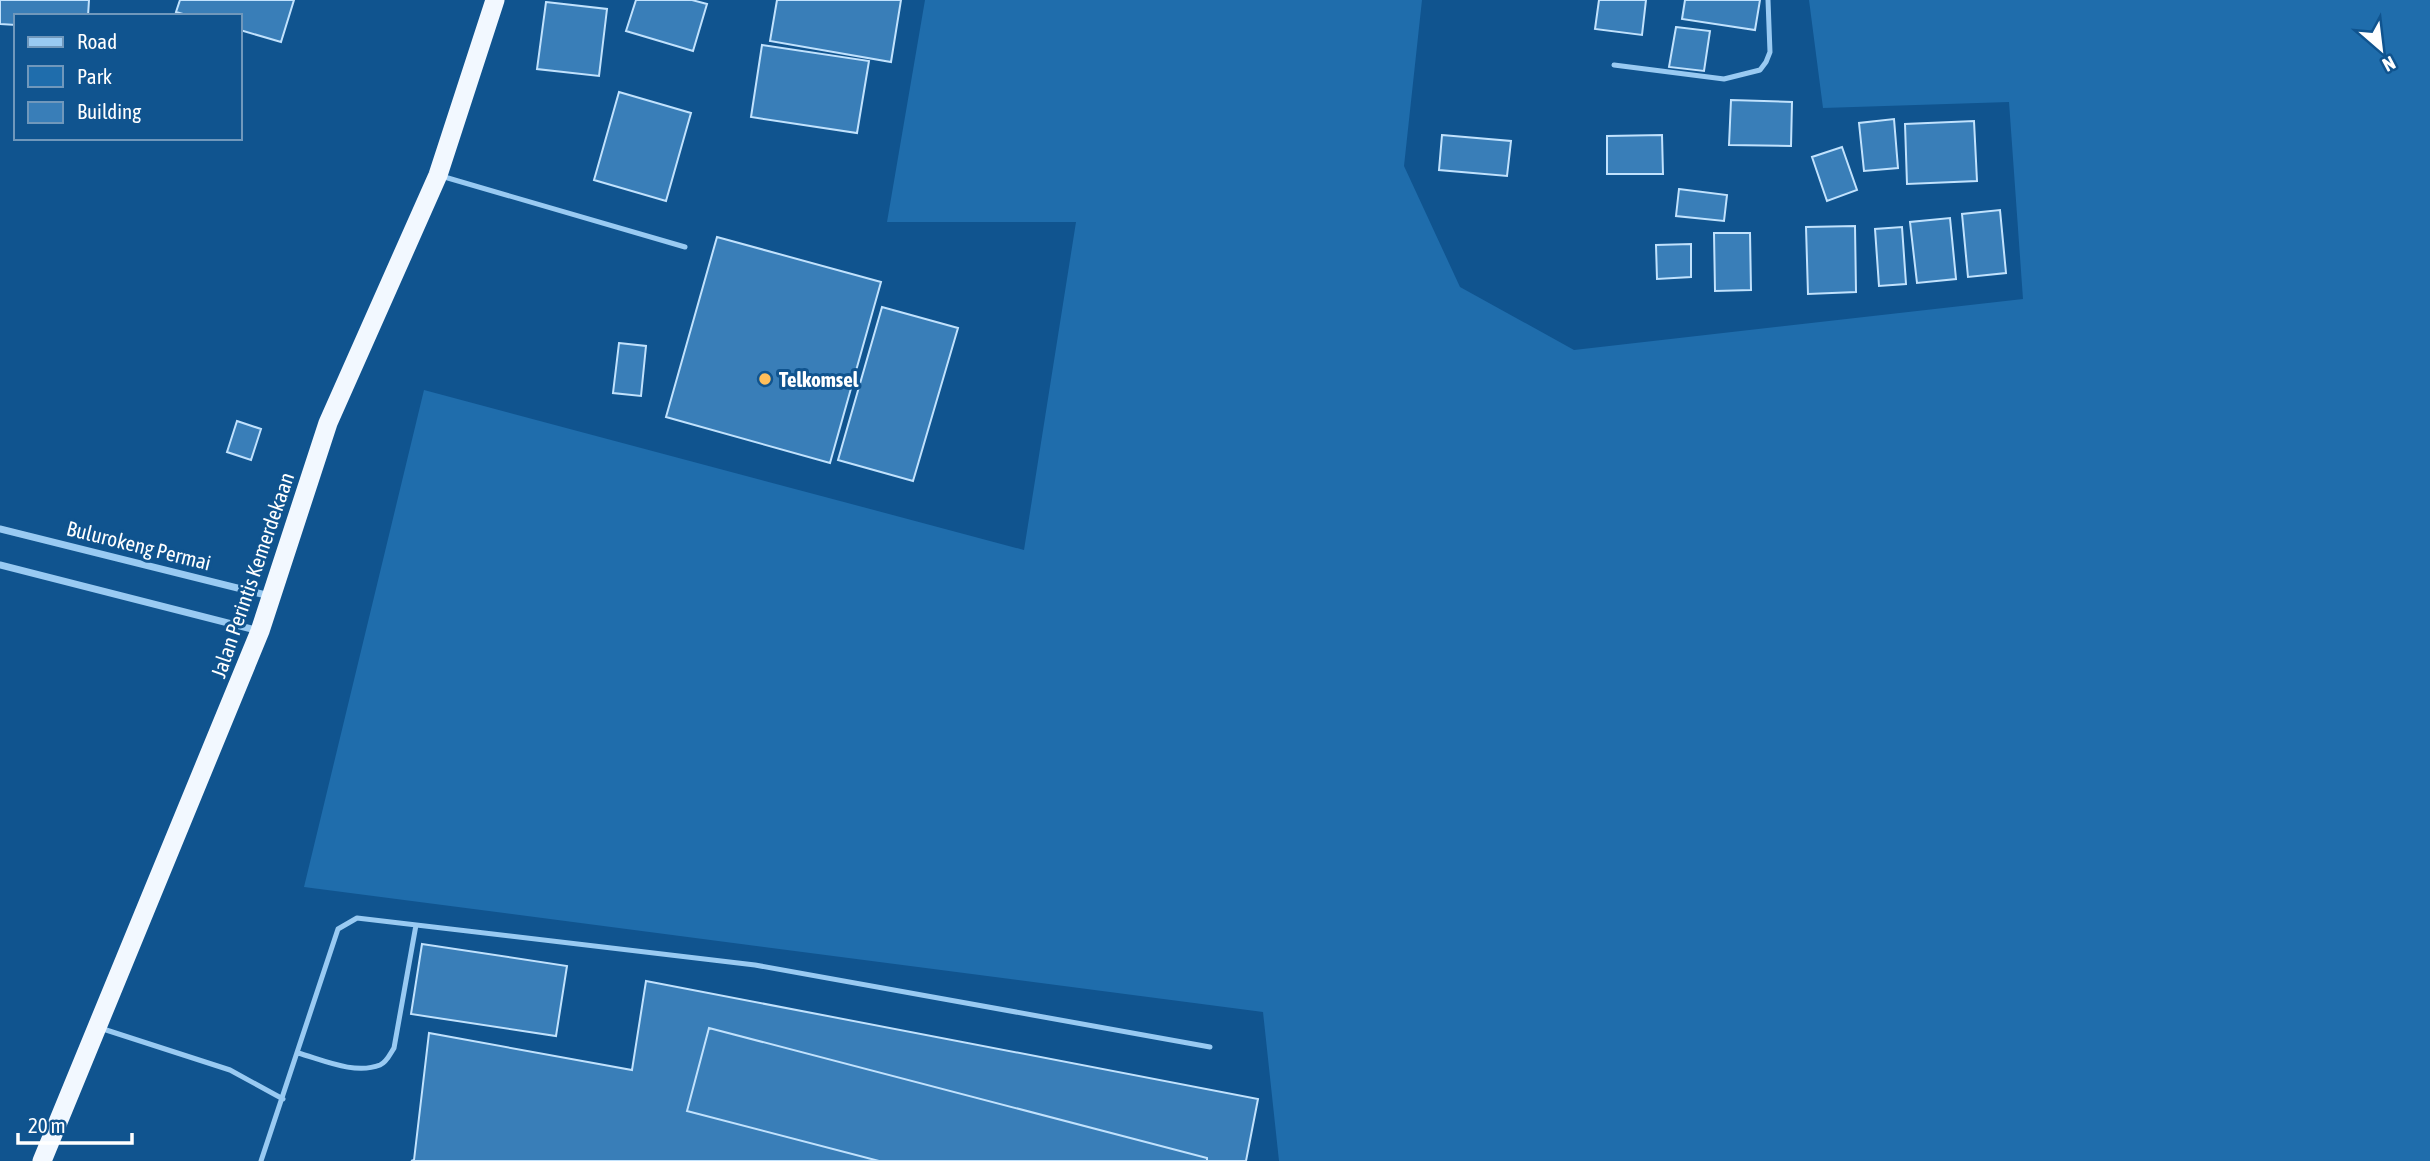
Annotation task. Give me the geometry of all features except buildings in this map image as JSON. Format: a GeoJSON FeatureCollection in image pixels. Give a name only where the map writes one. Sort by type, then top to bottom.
{"type":"FeatureCollection","features":[{"type":"Feature","properties":{"kind":"highway","name":"Jalan Perintis Kemerdekaan"},"geometry":{"type":"LineString","coordinates":[[42,1161],[99,1028],[260,631],[328,423],[438,175],[495,0]]}},
{"type":"Feature","properties":{"kind":"street","name":"Bulurokeng Permai"},"geometry":{"type":"LineString","coordinates":[[0,529],[270,596]]}},
{"type":"Feature","properties":{"kind":"street"},"geometry":{"type":"LineString","coordinates":[[0,565],[260,631]]}},
{"type":"Feature","properties":{"kind":"lane"},"geometry":{"type":"LineString","coordinates":[[1614,65],[1724,79],[1760,70],[1770,52],[1768,0]]}},
{"type":"Feature","properties":{"kind":"lane"},"geometry":{"type":"LineString","coordinates":[[438,175],[685,247]]}},
{"type":"Feature","properties":{"kind":"lane"},"geometry":{"type":"LineString","coordinates":[[261,1161],[338,929],[357,918],[755,965],[1210,1047]]}},
{"type":"Feature","properties":{"kind":"lane"},"geometry":{"type":"LineString","coordinates":[[298,1053],[355,1069],[380,1065],[387,1060],[394,1048],[416,925]]}},
{"type":"Feature","properties":{"kind":"lane"},"geometry":{"type":"LineString","coordinates":[[99,1028],[230,1070],[283,1099]]}},
{"type":"Feature","properties":{"kind":"green space"},"geometry":{"type":"Polygon","coordinates":[[[925,0],[1422,0],[1404,166],[1460,287],[1574,350],[2023,299],[2009,102],[1823,108],[1809,0],[2430,0],[2430,1161],[1279,1161],[1263,1012],[304,887],[424,390],[1024,550],[1076,222],[887,222],[925,0]]]}},
{"type":"Feature","properties":{"kind":"place","name":"Telkomsel"},"geometry":{"type":"Point","coordinates":[765,379]}}]}
